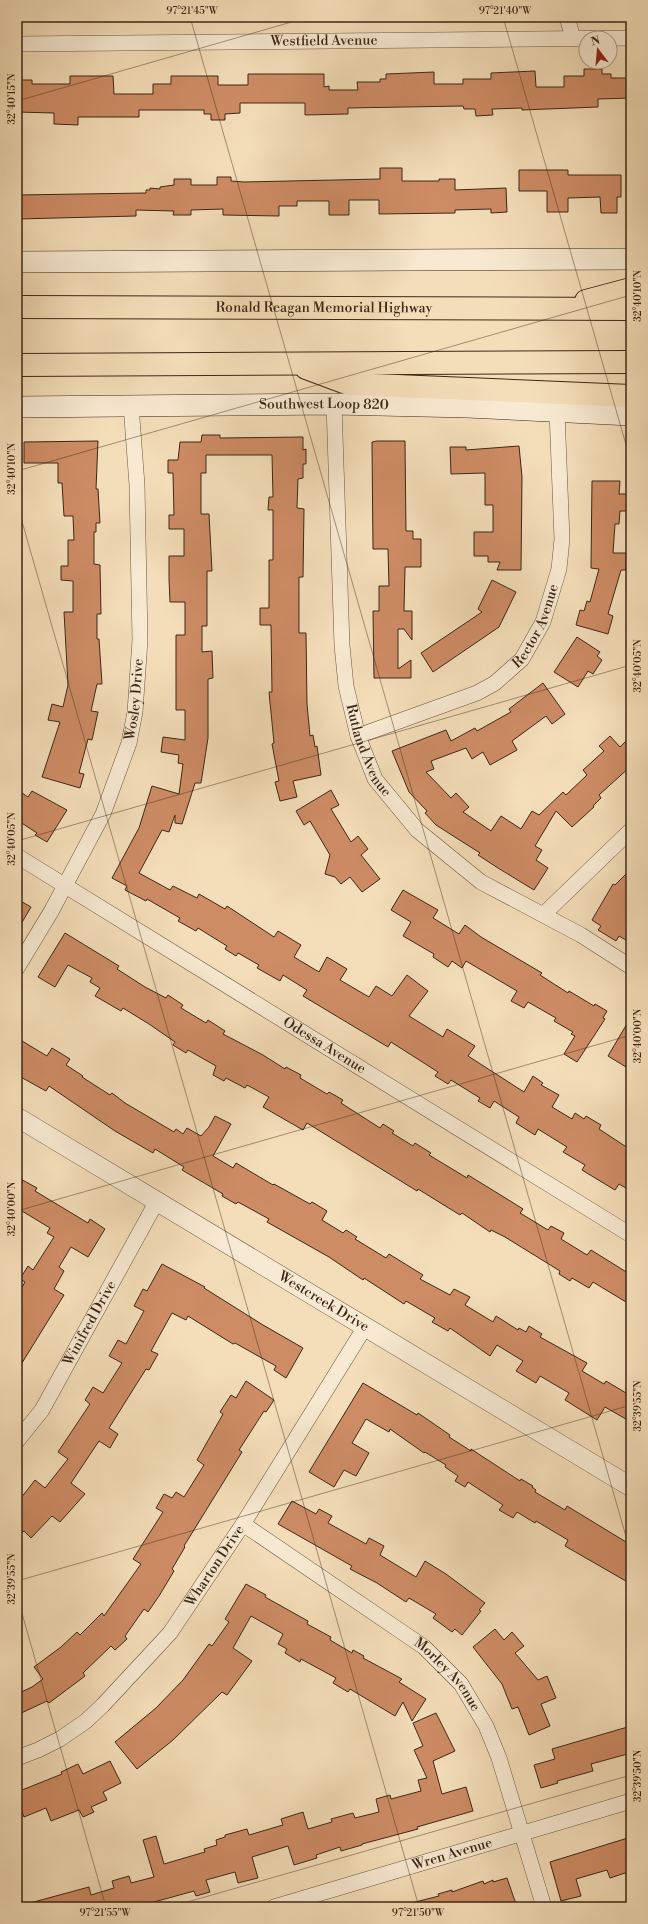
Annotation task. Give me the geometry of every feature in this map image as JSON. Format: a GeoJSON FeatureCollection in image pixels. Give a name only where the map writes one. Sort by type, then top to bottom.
{"type":"FeatureCollection","features":[{"type":"Feature","properties":{"kind":"highway"},"geometry":{"type":"LineString","coordinates":[[557,308],[631,289]]}},
{"type":"Feature","properties":{"kind":"highway","name":"Ronald Reagan Memorial Highway"},"geometry":{"type":"LineString","coordinates":[[17,307],[631,309]]}},
{"type":"Feature","properties":{"kind":"highway"},"geometry":{"type":"LineString","coordinates":[[17,365],[631,362]]}},
{"type":"Feature","properties":{"kind":"highway"},"geometry":{"type":"LineString","coordinates":[[290,363],[349,384],[631,396]]}},
{"type":"Feature","properties":{"kind":"main road"},"geometry":{"type":"LineString","coordinates":[[17,262],[631,259]]}},
{"type":"Feature","properties":{"kind":"main road","name":"Southwest Loop 820"},"geometry":{"type":"LineString","coordinates":[[17,407],[131,404],[334,404],[467,407],[631,415]]}},
{"type":"Feature","properties":{"kind":"street"},"geometry":{"type":"LineString","coordinates":[[567,17],[573,38]]}},
{"type":"Feature","properties":{"kind":"street","name":"Westfield Avenue"},"geometry":{"type":"LineString","coordinates":[[17,44],[631,38]]}},
{"type":"Feature","properties":{"kind":"street","name":"Wosley Drive"},"geometry":{"type":"LineString","coordinates":[[17,968],[52,910],[103,814],[129,742],[135,712],[140,632],[138,485],[131,404]]}},
{"type":"Feature","properties":{"kind":"street","name":"Rutland Avenue"},"geometry":{"type":"LineString","coordinates":[[334,404],[342,646],[346,686],[358,736],[375,779],[416,830],[481,882],[544,914],[581,935],[631,967]]}},
{"type":"Feature","properties":{"kind":"street","name":"Rector Avenue"},"geometry":{"type":"LineString","coordinates":[[358,736],[477,693],[494,683],[522,659],[543,622],[559,569],[562,539],[557,412]]}},
{"type":"Feature","properties":{"kind":"street"},"geometry":{"type":"LineString","coordinates":[[544,914],[631,830]]}},
{"type":"Feature","properties":{"kind":"street","name":"Odessa Avenue"},"geometry":{"type":"LineString","coordinates":[[17,856],[66,884],[631,1235]]}},
{"type":"Feature","properties":{"kind":"street","name":"Westcreek Drive"},"geometry":{"type":"LineString","coordinates":[[17,1117],[631,1487]]}},
{"type":"Feature","properties":{"kind":"street","name":"Winifred Drive"},"geometry":{"type":"LineString","coordinates":[[17,1441],[42,1410],[157,1201]]}},
{"type":"Feature","properties":{"kind":"street","name":"Wharton Drive"},"geometry":{"type":"LineString","coordinates":[[17,1758],[60,1739],[86,1721],[170,1634],[243,1524],[365,1328]]}},
{"type":"Feature","properties":{"kind":"street","name":"Morley Avenue"},"geometry":{"type":"LineString","coordinates":[[243,1524],[424,1647],[461,1684],[486,1726],[498,1758],[544,1907]]}},
{"type":"Feature","properties":{"kind":"street","name":"Wren Avenue"},"geometry":{"type":"LineString","coordinates":[[274,1907],[631,1801]]}},
{"type":"Feature","properties":{"kind":"building"},"geometry":{"type":"Polygon","coordinates":[[[584,70],[602,70],[602,74],[611,74],[611,78],[631,78],[631,98],[598,99],[598,107],[522,110],[522,108],[492,109],[493,115],[476,116],[475,109],[464,109],[463,106],[348,108],[348,114],[305,115],[305,103],[240,103],[240,113],[225,114],[225,120],[211,120],[211,114],[204,114],[204,110],[139,110],[139,117],[78,117],[78,125],[54,124],[54,113],[17,112],[17,80],[32,80],[32,84],[70,84],[70,76],[113,76],[114,94],[153,94],[153,84],[171,84],[171,76],[218,76],[218,85],[248,85],[248,74],[324,74],[324,87],[329,86],[329,90],[358,90],[357,82],[380,82],[380,79],[386,79],[386,74],[434,72],[434,84],[463,84],[463,79],[491,79],[491,73],[535,71],[536,87],[564,87],[564,76],[584,76],[584,70]]]}},
{"type":"Feature","properties":{"kind":"building"},"geometry":{"type":"Polygon","coordinates":[[[380,168],[402,168],[402,181],[439,181],[439,179],[455,179],[455,190],[506,188],[507,212],[491,213],[491,209],[455,210],[455,213],[379,214],[379,200],[349,200],[349,215],[329,215],[329,201],[297,201],[297,206],[279,206],[279,216],[223,215],[223,209],[191,210],[191,215],[173,215],[174,211],[136,210],[136,216],[17,219],[17,195],[146,193],[146,190],[150,190],[150,188],[160,189],[160,187],[174,185],[174,179],[191,179],[191,185],[217,185],[217,177],[231,177],[231,181],[244,182],[380,179],[380,168]]]}},
{"type":"Feature","properties":{"kind":"building"},"geometry":{"type":"Polygon","coordinates":[[[519,170],[568,170],[568,175],[621,175],[621,197],[617,197],[617,213],[601,213],[600,197],[568,198],[568,212],[547,212],[547,191],[519,191],[519,170]]]}},
{"type":"Feature","properties":{"kind":"building"},"geometry":{"type":"Polygon","coordinates":[[[202,435],[220,435],[220,438],[303,437],[303,450],[306,449],[306,464],[303,464],[303,478],[298,479],[297,508],[304,509],[303,577],[299,577],[299,633],[306,633],[307,704],[310,736],[313,735],[315,747],[317,746],[321,775],[293,781],[297,797],[280,801],[275,782],[279,781],[272,744],[274,743],[269,692],[272,692],[271,625],[260,625],[260,608],[269,608],[269,560],[273,560],[273,510],[268,510],[269,497],[273,497],[272,455],[206,455],[206,473],[201,473],[201,514],[209,514],[212,571],[207,571],[207,626],[202,626],[202,652],[212,651],[213,678],[208,679],[208,738],[201,783],[195,783],[182,824],[175,823],[175,815],[169,832],[162,830],[139,873],[170,890],[173,886],[197,898],[199,894],[225,909],[227,906],[274,937],[278,931],[301,945],[294,957],[319,972],[327,957],[347,969],[340,980],[369,997],[376,986],[392,996],[407,975],[428,991],[409,1016],[443,1037],[447,1029],[475,1046],[468,1056],[524,1092],[533,1076],[543,1083],[541,1085],[559,1095],[552,1107],[572,1119],[575,1113],[584,1119],[586,1116],[601,1125],[599,1129],[631,1150],[631,1191],[619,1184],[615,1190],[600,1181],[582,1170],[585,1165],[563,1152],[567,1147],[538,1129],[535,1135],[516,1123],[519,1117],[494,1101],[490,1108],[478,1101],[480,1098],[451,1080],[448,1084],[435,1076],[438,1072],[391,1042],[388,1047],[303,996],[307,990],[283,975],[280,981],[257,968],[259,965],[238,953],[236,956],[225,949],[227,946],[198,928],[196,931],[178,921],[180,918],[147,899],[146,901],[125,890],[127,886],[112,878],[139,828],[152,786],[179,794],[183,764],[178,763],[179,755],[161,752],[163,737],[185,740],[185,710],[176,710],[176,635],[185,635],[185,602],[170,602],[169,579],[169,556],[184,556],[184,529],[169,529],[169,515],[174,515],[173,473],[168,473],[168,460],[178,460],[180,442],[201,442],[202,435]]]}},
{"type":"Feature","properties":{"kind":"building"},"geometry":{"type":"Polygon","coordinates":[[[98,441],[96,489],[98,489],[100,523],[96,523],[96,532],[94,532],[94,564],[100,565],[101,614],[97,614],[97,639],[99,639],[102,684],[97,684],[91,711],[98,712],[92,740],[88,739],[79,773],[84,774],[80,788],[42,777],[60,722],[48,720],[52,704],[63,707],[68,685],[64,612],[73,612],[73,581],[61,580],[61,566],[68,566],[68,540],[74,540],[73,516],[64,516],[62,483],[58,483],[58,463],[24,463],[24,442],[98,441]]]}},
{"type":"Feature","properties":{"kind":"building"},"geometry":{"type":"Polygon","coordinates":[[[405,441],[406,531],[413,531],[413,539],[421,539],[421,567],[405,567],[404,611],[412,611],[412,640],[404,629],[398,629],[398,669],[411,660],[411,678],[374,678],[373,611],[379,611],[379,586],[389,586],[388,549],[373,549],[372,442],[405,441]]]}},
{"type":"Feature","properties":{"kind":"building"},"geometry":{"type":"Polygon","coordinates":[[[519,446],[522,477],[521,570],[497,570],[500,562],[488,562],[488,556],[474,556],[474,532],[493,532],[493,505],[485,505],[485,473],[451,474],[450,447],[466,447],[466,450],[519,446]]]}},
{"type":"Feature","properties":{"kind":"building"},"geometry":{"type":"Polygon","coordinates":[[[592,481],[620,481],[619,494],[629,494],[628,511],[620,511],[619,524],[615,524],[613,553],[626,553],[626,570],[621,570],[608,614],[613,616],[608,634],[576,625],[580,610],[584,611],[587,601],[590,602],[599,569],[591,568],[592,481]]]}},
{"type":"Feature","properties":{"kind":"building"},"geometry":{"type":"Polygon","coordinates":[[[492,580],[516,592],[499,627],[433,672],[421,653],[482,612],[478,609],[492,580]]]}},
{"type":"Feature","properties":{"kind":"building"},"geometry":{"type":"Polygon","coordinates":[[[577,637],[600,652],[597,656],[602,660],[593,674],[588,671],[578,687],[554,672],[577,637]]]}},
{"type":"Feature","properties":{"kind":"building"},"geometry":{"type":"Polygon","coordinates":[[[543,683],[565,714],[552,724],[546,716],[512,741],[517,750],[490,765],[483,752],[472,759],[466,748],[431,761],[434,769],[426,772],[451,798],[456,793],[469,807],[463,812],[491,831],[501,816],[521,829],[532,811],[539,815],[563,792],[566,795],[587,775],[583,770],[604,751],[599,746],[610,736],[620,747],[631,736],[631,766],[599,795],[601,798],[593,806],[594,807],[572,827],[556,811],[535,846],[542,850],[536,860],[548,868],[534,890],[478,855],[480,853],[436,825],[425,813],[427,811],[409,792],[392,751],[446,730],[451,741],[475,728],[477,731],[511,712],[509,709],[543,683]]]}},
{"type":"Feature","properties":{"kind":"building"},"geometry":{"type":"Polygon","coordinates":[[[331,790],[339,805],[331,809],[351,842],[358,836],[368,849],[361,855],[380,879],[362,892],[350,877],[341,884],[335,877],[325,874],[330,855],[310,821],[304,825],[296,811],[331,790]]]}},
{"type":"Feature","properties":{"kind":"building"},"geometry":{"type":"Polygon","coordinates":[[[32,791],[67,810],[47,842],[35,835],[37,833],[17,820],[17,802],[22,793],[28,797],[32,791]]]}},
{"type":"Feature","properties":{"kind":"building"},"geometry":{"type":"Polygon","coordinates":[[[631,869],[631,943],[619,936],[616,941],[598,930],[601,926],[592,920],[613,884],[615,885],[631,869]]]}},
{"type":"Feature","properties":{"kind":"building"},"geometry":{"type":"Polygon","coordinates":[[[403,890],[438,910],[433,918],[459,934],[465,925],[481,937],[542,973],[540,975],[568,993],[569,991],[594,1006],[595,1004],[607,1011],[603,1018],[605,1019],[577,1062],[564,1054],[575,1036],[571,1034],[573,1032],[554,1021],[556,1018],[528,1002],[524,1008],[511,1001],[517,991],[466,961],[462,968],[452,961],[448,967],[433,957],[434,954],[403,936],[411,922],[391,910],[403,890]]]}},
{"type":"Feature","properties":{"kind":"building"},"geometry":{"type":"Polygon","coordinates":[[[17,899],[31,907],[17,931],[17,899]]]}},
{"type":"Feature","properties":{"kind":"building"},"geometry":{"type":"Polygon","coordinates":[[[65,933],[119,966],[117,969],[145,987],[166,998],[168,995],[183,1005],[181,1008],[206,1023],[208,1020],[225,1031],[223,1034],[263,1055],[285,1069],[286,1067],[301,1075],[300,1078],[327,1094],[329,1092],[343,1100],[341,1103],[380,1128],[383,1124],[394,1131],[392,1133],[413,1146],[415,1143],[431,1153],[429,1155],[467,1178],[468,1175],[523,1209],[520,1213],[548,1230],[551,1226],[564,1233],[561,1239],[587,1255],[591,1250],[628,1273],[626,1276],[631,1279],[631,1305],[593,1282],[589,1288],[572,1278],[570,1281],[559,1274],[560,1271],[505,1237],[491,1230],[490,1232],[462,1213],[460,1215],[418,1189],[417,1191],[307,1123],[303,1130],[263,1107],[269,1097],[247,1085],[245,1088],[226,1078],[224,1081],[213,1075],[216,1066],[188,1050],[186,1053],[173,1045],[175,1042],[149,1024],[123,1008],[121,1011],[95,996],[100,988],[90,982],[92,978],[68,965],[55,987],[38,977],[65,933]]]}},
{"type":"Feature","properties":{"kind":"building"},"geometry":{"type":"Polygon","coordinates":[[[631,1017],[631,1070],[608,1056],[631,1017]]]}},
{"type":"Feature","properties":{"kind":"building"},"geometry":{"type":"Polygon","coordinates":[[[17,1038],[47,1056],[52,1048],[70,1059],[66,1065],[83,1076],[82,1077],[110,1095],[112,1093],[125,1103],[174,1132],[176,1129],[183,1134],[187,1128],[201,1136],[209,1127],[215,1116],[231,1124],[213,1156],[233,1168],[236,1163],[273,1185],[274,1184],[310,1204],[312,1202],[327,1211],[322,1220],[343,1233],[346,1230],[357,1237],[355,1239],[386,1258],[389,1254],[423,1275],[420,1279],[450,1295],[454,1289],[470,1297],[465,1305],[493,1322],[496,1316],[518,1330],[519,1328],[526,1332],[529,1326],[542,1334],[540,1337],[587,1363],[582,1371],[604,1384],[606,1381],[631,1396],[631,1422],[605,1407],[597,1420],[565,1400],[569,1393],[540,1376],[536,1383],[516,1371],[523,1361],[497,1345],[490,1356],[450,1328],[448,1331],[432,1322],[435,1318],[406,1301],[404,1304],[364,1278],[363,1280],[329,1257],[267,1222],[269,1219],[238,1202],[236,1204],[222,1196],[223,1194],[182,1170],[184,1167],[155,1149],[153,1153],[115,1131],[49,1086],[46,1091],[17,1075],[17,1038]]]}},
{"type":"Feature","properties":{"kind":"building"},"geometry":{"type":"Polygon","coordinates":[[[17,1177],[37,1188],[35,1191],[88,1223],[90,1219],[105,1229],[88,1257],[71,1247],[59,1267],[64,1271],[54,1289],[64,1295],[17,1371],[17,1296],[25,1282],[20,1279],[28,1266],[33,1270],[54,1237],[47,1233],[50,1228],[17,1208],[17,1177]]]}},
{"type":"Feature","properties":{"kind":"building"},"geometry":{"type":"Polygon","coordinates":[[[162,1264],[205,1287],[204,1288],[263,1325],[303,1348],[286,1378],[274,1370],[276,1366],[235,1343],[233,1344],[188,1316],[186,1320],[172,1313],[151,1351],[158,1354],[149,1370],[146,1369],[109,1428],[118,1434],[110,1448],[99,1441],[71,1483],[85,1494],[60,1522],[52,1516],[31,1538],[24,1531],[17,1538],[17,1503],[35,1480],[45,1488],[68,1459],[58,1452],[90,1404],[85,1400],[93,1387],[103,1393],[122,1363],[109,1356],[118,1340],[126,1344],[144,1311],[134,1306],[143,1289],[147,1291],[162,1264]]]}},
{"type":"Feature","properties":{"kind":"building"},"geometry":{"type":"Polygon","coordinates":[[[246,1381],[274,1400],[266,1412],[264,1411],[239,1450],[242,1452],[184,1546],[185,1547],[172,1569],[174,1571],[159,1596],[148,1612],[144,1609],[125,1636],[127,1639],[115,1650],[111,1646],[83,1673],[85,1676],[49,1703],[47,1701],[17,1715],[17,1694],[32,1687],[43,1679],[34,1667],[61,1647],[77,1632],[80,1635],[102,1613],[104,1616],[141,1564],[133,1559],[163,1512],[156,1508],[164,1494],[172,1498],[176,1492],[184,1497],[204,1465],[197,1460],[223,1414],[220,1412],[231,1395],[236,1398],[246,1381]]]}},
{"type":"Feature","properties":{"kind":"building"},"geometry":{"type":"Polygon","coordinates":[[[363,1383],[417,1415],[418,1413],[450,1435],[449,1437],[471,1451],[471,1449],[520,1481],[521,1479],[533,1486],[532,1487],[536,1490],[535,1492],[565,1510],[567,1506],[631,1545],[631,1584],[565,1546],[568,1540],[536,1521],[535,1523],[517,1512],[513,1518],[499,1510],[503,1505],[468,1482],[465,1487],[455,1481],[458,1476],[445,1467],[446,1465],[425,1452],[424,1453],[390,1429],[389,1432],[366,1419],[352,1443],[369,1453],[356,1476],[344,1470],[334,1487],[309,1472],[363,1383]]]}},
{"type":"Feature","properties":{"kind":"building"},"geometry":{"type":"Polygon","coordinates":[[[292,1501],[316,1514],[319,1509],[332,1516],[328,1523],[366,1544],[369,1538],[384,1546],[380,1555],[416,1577],[425,1561],[446,1574],[485,1603],[479,1610],[481,1611],[462,1635],[455,1629],[452,1632],[433,1618],[436,1614],[409,1598],[406,1602],[377,1583],[350,1569],[352,1566],[278,1524],[292,1501]]]}},
{"type":"Feature","properties":{"kind":"building"},"geometry":{"type":"Polygon","coordinates":[[[246,1584],[266,1595],[265,1597],[308,1621],[307,1624],[331,1637],[330,1640],[352,1653],[353,1650],[364,1656],[363,1658],[402,1679],[399,1682],[426,1699],[412,1721],[403,1702],[395,1716],[350,1689],[348,1692],[333,1683],[336,1678],[301,1659],[300,1662],[285,1653],[287,1649],[278,1644],[283,1634],[251,1616],[233,1648],[252,1661],[227,1695],[222,1692],[173,1740],[137,1769],[115,1742],[156,1708],[183,1680],[209,1644],[212,1646],[229,1622],[225,1619],[246,1584]]]}},
{"type":"Feature","properties":{"kind":"building"},"geometry":{"type":"Polygon","coordinates":[[[495,1629],[504,1640],[512,1632],[524,1646],[515,1653],[538,1680],[547,1676],[556,1698],[541,1704],[550,1726],[529,1735],[518,1707],[512,1709],[502,1684],[473,1647],[495,1629]]]}},
{"type":"Feature","properties":{"kind":"building"},"geometry":{"type":"Polygon","coordinates":[[[436,1713],[455,1751],[433,1761],[442,1794],[466,1787],[473,1811],[417,1827],[418,1829],[341,1851],[340,1847],[316,1855],[317,1858],[294,1865],[288,1846],[252,1857],[258,1878],[238,1883],[235,1872],[206,1880],[210,1892],[196,1896],[194,1891],[154,1902],[155,1907],[30,1907],[30,1903],[89,1887],[91,1895],[114,1888],[112,1881],[129,1876],[131,1883],[154,1877],[143,1840],[156,1836],[164,1864],[205,1852],[204,1849],[217,1845],[216,1840],[225,1837],[225,1835],[247,1829],[249,1835],[283,1825],[281,1819],[303,1812],[308,1829],[332,1822],[331,1819],[353,1813],[355,1818],[379,1812],[376,1799],[390,1795],[391,1799],[421,1791],[418,1780],[427,1778],[414,1750],[423,1746],[413,1723],[436,1713]]]}},
{"type":"Feature","properties":{"kind":"building"},"geometry":{"type":"Polygon","coordinates":[[[631,1726],[631,1753],[591,1764],[593,1771],[557,1781],[558,1783],[541,1788],[534,1765],[555,1759],[552,1749],[631,1726]]]}},
{"type":"Feature","properties":{"kind":"building"},"geometry":{"type":"Polygon","coordinates":[[[110,1761],[121,1783],[103,1792],[107,1800],[91,1807],[94,1812],[83,1817],[79,1810],[51,1821],[46,1808],[24,1817],[17,1799],[17,1792],[62,1774],[61,1772],[78,1764],[83,1774],[110,1761]]]}},
{"type":"Feature","properties":{"kind":"building"},"geometry":{"type":"Polygon","coordinates":[[[631,1837],[631,1871],[610,1878],[607,1870],[576,1879],[581,1896],[561,1901],[550,1862],[631,1837]]]}},
{"type":"Feature","properties":{"kind":"building"},"geometry":{"type":"Polygon","coordinates":[[[507,1878],[517,1907],[412,1907],[411,1903],[439,1896],[438,1894],[452,1890],[452,1892],[483,1881],[484,1884],[493,1880],[493,1882],[507,1878]]]}}]}
